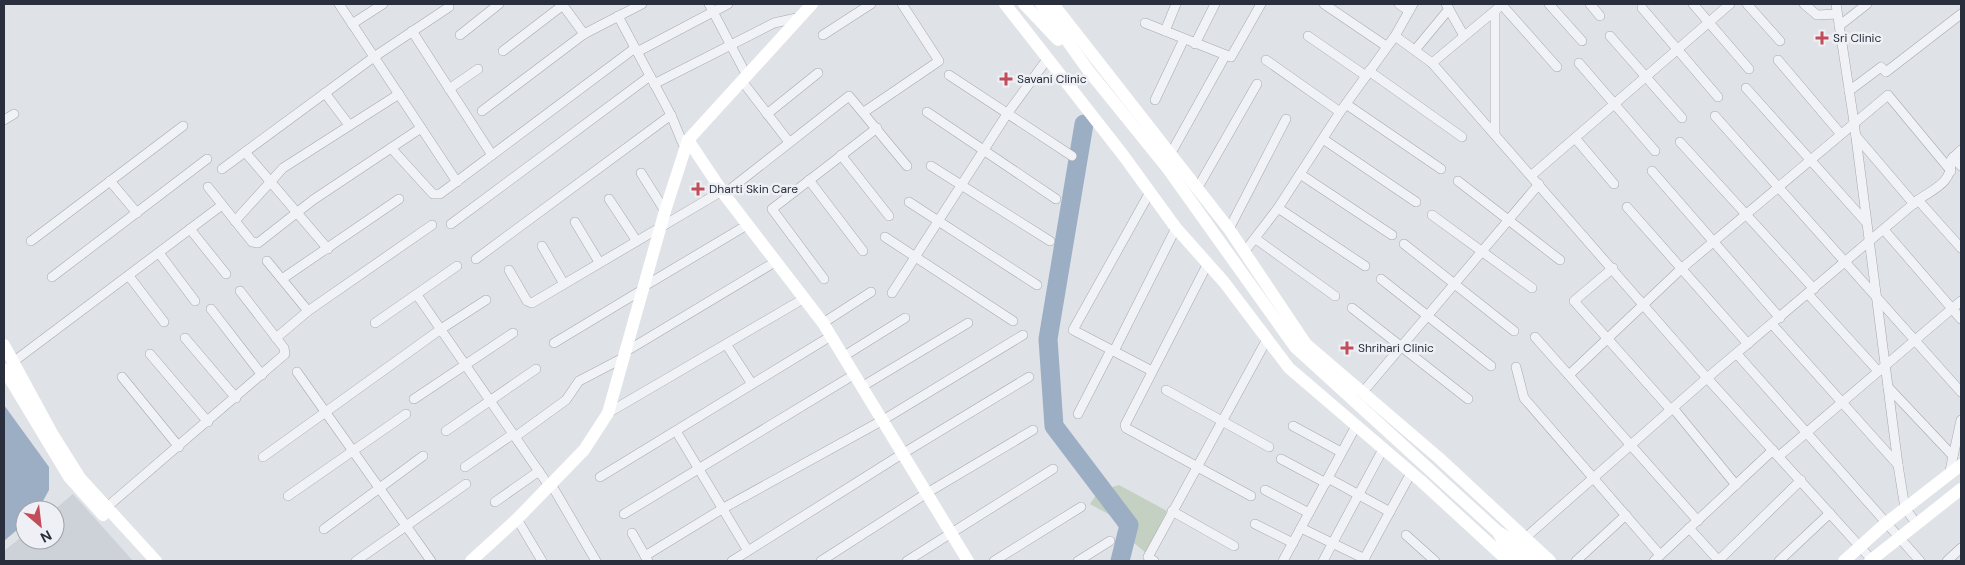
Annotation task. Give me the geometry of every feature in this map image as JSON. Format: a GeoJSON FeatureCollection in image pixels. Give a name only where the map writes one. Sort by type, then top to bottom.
{"type":"FeatureCollection","features":[{"type":"Feature","properties":{"kind":"main road"},"geometry":{"type":"LineString","coordinates":[[470,561],[484,556],[584,450],[608,413],[642,289],[687,145],[812,4]]}},
{"type":"Feature","properties":{"kind":"main road"},"geometry":{"type":"LineString","coordinates":[[1005,4],[1176,228],[1224,282],[1266,341],[1289,368],[1411,473],[1501,559]]}},
{"type":"Feature","properties":{"kind":"main road"},"geometry":{"type":"LineString","coordinates":[[1024,4],[1088,70]]}},
{"type":"Feature","properties":{"kind":"main road"},"geometry":{"type":"LineString","coordinates":[[1040,4],[1088,70],[1168,169],[1239,271],[1302,355],[1498,532],[1514,541],[1536,561]]}},
{"type":"Feature","properties":{"kind":"main road"},"geometry":{"type":"LineString","coordinates":[[1053,4],[1229,229],[1306,344],[1438,458],[1550,561]]}},
{"type":"Feature","properties":{"kind":"main road"},"geometry":{"type":"LineString","coordinates":[[687,145],[823,323],[968,561]]}},
{"type":"Feature","properties":{"kind":"main road"},"geometry":{"type":"LineString","coordinates":[[1224,282],[1239,271],[1248,256]]}},
{"type":"Feature","properties":{"kind":"main road"},"geometry":{"type":"LineString","coordinates":[[4,345],[8,366],[69,477],[145,561]]}},
{"type":"Feature","properties":{"kind":"main road"},"geometry":{"type":"LineString","coordinates":[[8,366],[80,478],[156,561]]}},
{"type":"Feature","properties":{"kind":"main road"},"geometry":{"type":"LineString","coordinates":[[1844,561],[1885,524],[1948,475],[1957,460]]}},
{"type":"Feature","properties":{"kind":"main road"},"geometry":{"type":"LineString","coordinates":[[1871,561],[1961,488]]}},
{"type":"Feature","properties":{"kind":"main road"},"geometry":{"type":"LineString","coordinates":[[1498,532],[1504,544],[1521,561]]}},
{"type":"Feature","properties":{"kind":"street"},"geometry":{"type":"LineString","coordinates":[[338,4],[457,182]]}},
{"type":"Feature","properties":{"kind":"street"},"geometry":{"type":"LineString","coordinates":[[352,24],[383,4]]}},
{"type":"Feature","properties":{"kind":"street"},"geometry":{"type":"LineString","coordinates":[[460,35],[499,4]]}},
{"type":"Feature","properties":{"kind":"street"},"geometry":{"type":"LineString","coordinates":[[503,51],[562,4],[584,34]]}},
{"type":"Feature","properties":{"kind":"street"},"geometry":{"type":"LineString","coordinates":[[482,111],[584,34],[642,4]]}},
{"type":"Feature","properties":{"kind":"street"},"geometry":{"type":"LineString","coordinates":[[391,148],[433,194],[440,194],[636,50],[711,8],[728,4]]}},
{"type":"Feature","properties":{"kind":"street"},"geometry":{"type":"LineString","coordinates":[[823,35],[872,4]]}},
{"type":"Feature","properties":{"kind":"street"},"geometry":{"type":"LineString","coordinates":[[864,112],[939,61],[902,4]]}},
{"type":"Feature","properties":{"kind":"street"},"geometry":{"type":"LineString","coordinates":[[1165,31],[1176,4]]}},
{"type":"Feature","properties":{"kind":"street"},"geometry":{"type":"LineString","coordinates":[[1195,44],[1215,4]]}},
{"type":"Feature","properties":{"kind":"street"},"geometry":{"type":"LineString","coordinates":[[1145,22],[1231,58],[1261,4]]}},
{"type":"Feature","properties":{"kind":"street"},"geometry":{"type":"LineString","coordinates":[[1324,4],[1386,46]]}},
{"type":"Feature","properties":{"kind":"street"},"geometry":{"type":"LineString","coordinates":[[1248,256],[1256,239],[1343,108],[1395,36],[1411,7],[1399,4]]}},
{"type":"Feature","properties":{"kind":"street"},"geometry":{"type":"LineString","coordinates":[[1432,63],[1502,4],[1557,67]]}},
{"type":"Feature","properties":{"kind":"street"},"geometry":{"type":"LineString","coordinates":[[1549,4],[1582,41]]}},
{"type":"Feature","properties":{"kind":"street"},"geometry":{"type":"LineString","coordinates":[[1590,4],[1600,16]]}},
{"type":"Feature","properties":{"kind":"street"},"geometry":{"type":"LineString","coordinates":[[1692,4],[1749,69]]}},
{"type":"Feature","properties":{"kind":"street"},"geometry":{"type":"LineString","coordinates":[[1532,175],[1730,4]]}},
{"type":"Feature","properties":{"kind":"street"},"geometry":{"type":"LineString","coordinates":[[1746,4],[1780,41]]}},
{"type":"Feature","properties":{"kind":"street"},"geometry":{"type":"LineString","coordinates":[[1804,4],[1817,14],[1837,14]]}},
{"type":"Feature","properties":{"kind":"street"},"geometry":{"type":"LineString","coordinates":[[1836,4],[1856,136],[1865,221],[1870,243],[1877,299],[1881,368],[1888,387],[1905,508],[1916,523]]}},
{"type":"Feature","properties":{"kind":"street"},"geometry":{"type":"LineString","coordinates":[[1839,26],[1868,4]]}},
{"type":"Feature","properties":{"kind":"street"},"geometry":{"type":"LineString","coordinates":[[222,169],[374,57],[449,7]]}},
{"type":"Feature","properties":{"kind":"street"},"geometry":{"type":"LineString","coordinates":[[1415,50],[1448,7],[1464,36]]}},
{"type":"Feature","properties":{"kind":"street"},"geometry":{"type":"LineString","coordinates":[[711,8],[731,45],[745,79],[767,114],[789,142]]}},
{"type":"Feature","properties":{"kind":"street"},"geometry":{"type":"LineString","coordinates":[[1642,8],[1718,97]]}},
{"type":"Feature","properties":{"kind":"street"},"geometry":{"type":"LineString","coordinates":[[1494,11],[1494,132]]}},
{"type":"Feature","properties":{"kind":"street"},"geometry":{"type":"LineString","coordinates":[[1849,91],[1880,68],[1886,72],[1961,14]]}},
{"type":"Feature","properties":{"kind":"street"},"geometry":{"type":"LineString","coordinates":[[618,16],[687,145]]}},
{"type":"Feature","properties":{"kind":"street"},"geometry":{"type":"LineString","coordinates":[[451,224],[652,80],[784,20],[801,17]]}},
{"type":"Feature","properties":{"kind":"street"},"geometry":{"type":"LineString","coordinates":[[412,32],[492,155]]}},
{"type":"Feature","properties":{"kind":"street"},"geometry":{"type":"LineString","coordinates":[[1308,36],[1462,136]]}},
{"type":"Feature","properties":{"kind":"street"},"geometry":{"type":"LineString","coordinates":[[1395,36],[1432,63],[1532,175],[1707,378],[1830,512],[1871,561]]}},
{"type":"Feature","properties":{"kind":"street"},"geometry":{"type":"LineString","coordinates":[[1610,36],[1682,118]]}},
{"type":"Feature","properties":{"kind":"street"},"geometry":{"type":"LineString","coordinates":[[1155,100],[1184,39]]}},
{"type":"Feature","properties":{"kind":"street"},"geometry":{"type":"LineString","coordinates":[[1171,153],[1224,56]]}},
{"type":"Feature","properties":{"kind":"street"},"geometry":{"type":"LineString","coordinates":[[892,293],[1007,114],[1048,58]]}},
{"type":"Feature","properties":{"kind":"street"},"geometry":{"type":"LineString","coordinates":[[1266,60],[1441,169]]}},
{"type":"Feature","properties":{"kind":"street"},"geometry":{"type":"LineString","coordinates":[[1778,60],[1840,133]]}},
{"type":"Feature","properties":{"kind":"street"},"geometry":{"type":"LineString","coordinates":[[1579,63],[1655,151]]}},
{"type":"Feature","properties":{"kind":"street"},"geometry":{"type":"LineString","coordinates":[[449,89],[478,68]]}},
{"type":"Feature","properties":{"kind":"street"},"geometry":{"type":"LineString","coordinates":[[767,114],[818,73]]}},
{"type":"Feature","properties":{"kind":"street"},"geometry":{"type":"LineString","coordinates":[[949,75],[1072,156]]}},
{"type":"Feature","properties":{"kind":"street"},"geometry":{"type":"LineString","coordinates":[[1197,189],[1257,84]]}},
{"type":"Feature","properties":{"kind":"street"},"geometry":{"type":"LineString","coordinates":[[1746,88],[1865,221]]}},
{"type":"Feature","properties":{"kind":"street"},"geometry":{"type":"LineString","coordinates":[[326,93],[350,125]]}},
{"type":"Feature","properties":{"kind":"street"},"geometry":{"type":"LineString","coordinates":[[235,221],[270,181],[293,161],[398,94]]}},
{"type":"Feature","properties":{"kind":"street"},"geometry":{"type":"LineString","coordinates":[[1570,375],[1681,269],[1809,159],[1888,95],[1951,171]]}},
{"type":"Feature","properties":{"kind":"street"},"geometry":{"type":"LineString","coordinates":[[509,270],[530,303],[636,240],[723,192],[849,96],[907,166]]}},
{"type":"Feature","properties":{"kind":"street"},"geometry":{"type":"LineString","coordinates":[[927,112],[1056,198]]}},
{"type":"Feature","properties":{"kind":"street"},"geometry":{"type":"LineString","coordinates":[[4,120],[14,114]]}},
{"type":"Feature","properties":{"kind":"street"},"geometry":{"type":"LineString","coordinates":[[476,259],[671,115]]}},
{"type":"Feature","properties":{"kind":"street"},"geometry":{"type":"LineString","coordinates":[[1715,116],[1961,392]]}},
{"type":"Feature","properties":{"kind":"street"},"geometry":{"type":"LineString","coordinates":[[1229,229],[1286,119]]}},
{"type":"Feature","properties":{"kind":"street"},"geometry":{"type":"LineString","coordinates":[[31,241],[183,126]]}},
{"type":"Feature","properties":{"kind":"street"},"geometry":{"type":"LineString","coordinates":[[208,187],[255,243],[297,212],[421,128]]}},
{"type":"Feature","properties":{"kind":"street"},"geometry":{"type":"LineString","coordinates":[[824,279],[772,210],[877,128]]}},
{"type":"Feature","properties":{"kind":"street"},"geometry":{"type":"LineString","coordinates":[[1856,136],[1961,248]]}},
{"type":"Feature","properties":{"kind":"street"},"geometry":{"type":"LineString","coordinates":[[1575,138],[1614,184]]}},
{"type":"Feature","properties":{"kind":"street"},"geometry":{"type":"LineString","coordinates":[[1323,139],[1416,202]]}},
{"type":"Feature","properties":{"kind":"street"},"geometry":{"type":"LineString","coordinates":[[1680,142],[1747,213],[1811,292],[1881,368]]}},
{"type":"Feature","properties":{"kind":"street"},"geometry":{"type":"LineString","coordinates":[[1525,538],[1707,378],[1885,231],[1916,202],[1948,178],[1951,171],[1951,160],[1961,150]]}},
{"type":"Feature","properties":{"kind":"street"},"geometry":{"type":"LineString","coordinates":[[245,152],[328,249]]}},
{"type":"Feature","properties":{"kind":"street"},"geometry":{"type":"LineString","coordinates":[[842,155],[889,216]]}},
{"type":"Feature","properties":{"kind":"street"},"geometry":{"type":"LineString","coordinates":[[1953,156],[1961,166]]}},
{"type":"Feature","properties":{"kind":"street"},"geometry":{"type":"LineString","coordinates":[[52,277],[207,159]]}},
{"type":"Feature","properties":{"kind":"street"},"geometry":{"type":"LineString","coordinates":[[931,166],[1050,241]]}},
{"type":"Feature","properties":{"kind":"street"},"geometry":{"type":"LineString","coordinates":[[1652,171],[1780,318]]}},
{"type":"Feature","properties":{"kind":"street"},"geometry":{"type":"LineString","coordinates":[[641,173],[665,211]]}},
{"type":"Feature","properties":{"kind":"street"},"geometry":{"type":"LineString","coordinates":[[1300,174],[1392,235]]}},
{"type":"Feature","properties":{"kind":"street"},"geometry":{"type":"LineString","coordinates":[[809,180],[863,251]]}},
{"type":"Feature","properties":{"kind":"street"},"geometry":{"type":"LineString","coordinates":[[110,181],[136,214]]}},
{"type":"Feature","properties":{"kind":"street"},"geometry":{"type":"LineString","coordinates":[[1458,181],[1560,260]]}},
{"type":"Feature","properties":{"kind":"street"},"geometry":{"type":"LineString","coordinates":[[1362,393],[1539,184]]}},
{"type":"Feature","properties":{"kind":"street"},"geometry":{"type":"LineString","coordinates":[[1150,192],[1074,329],[1075,332],[1152,371]]}},
{"type":"Feature","properties":{"kind":"street"},"geometry":{"type":"LineString","coordinates":[[282,279],[399,199]]}},
{"type":"Feature","properties":{"kind":"street"},"geometry":{"type":"LineString","coordinates":[[609,199],[636,240]]}},
{"type":"Feature","properties":{"kind":"street"},"geometry":{"type":"LineString","coordinates":[[909,202],[1037,285]]}},
{"type":"Feature","properties":{"kind":"street"},"geometry":{"type":"LineString","coordinates":[[8,366],[222,205]]}},
{"type":"Feature","properties":{"kind":"street"},"geometry":{"type":"LineString","coordinates":[[1627,207],[1748,344]]}},
{"type":"Feature","properties":{"kind":"street"},"geometry":{"type":"LineString","coordinates":[[1278,208],[1365,266]]}},
{"type":"Feature","properties":{"kind":"street"},"geometry":{"type":"LineString","coordinates":[[1432,215],[1532,288]]}},
{"type":"Feature","properties":{"kind":"street"},"geometry":{"type":"LineString","coordinates":[[575,222],[599,262]]}},
{"type":"Feature","properties":{"kind":"street"},"geometry":{"type":"LineString","coordinates":[[276,338],[308,311],[432,225]]}},
{"type":"Feature","properties":{"kind":"street"},"geometry":{"type":"LineString","coordinates":[[554,344],[747,225]]}},
{"type":"Feature","properties":{"kind":"street"},"geometry":{"type":"LineString","coordinates":[[1078,414],[1176,228]]}},
{"type":"Feature","properties":{"kind":"street"},"geometry":{"type":"LineString","coordinates":[[190,229],[226,274]]}},
{"type":"Feature","properties":{"kind":"street"},"geometry":{"type":"LineString","coordinates":[[1885,231],[1961,319]]}},
{"type":"Feature","properties":{"kind":"street"},"geometry":{"type":"LineString","coordinates":[[885,237],[1012,321]]}},
{"type":"Feature","properties":{"kind":"street"},"geometry":{"type":"LineString","coordinates":[[1256,239],[1335,296]]}},
{"type":"Feature","properties":{"kind":"street"},"geometry":{"type":"LineString","coordinates":[[1404,244],[1514,331]]}},
{"type":"Feature","properties":{"kind":"street"},"geometry":{"type":"LineString","coordinates":[[542,246],[564,284]]}},
{"type":"Feature","properties":{"kind":"street"},"geometry":{"type":"LineString","coordinates":[[159,253],[195,301]]}},
{"type":"Feature","properties":{"kind":"street"},"geometry":{"type":"LineString","coordinates":[[267,261],[308,311]]}},
{"type":"Feature","properties":{"kind":"street"},"geometry":{"type":"LineString","coordinates":[[465,467],[566,400],[579,381],[775,262]]}},
{"type":"Feature","properties":{"kind":"street"},"geometry":{"type":"LineString","coordinates":[[1207,265],[1124,423],[1125,427],[1251,496]]}},
{"type":"Feature","properties":{"kind":"street"},"geometry":{"type":"LineString","coordinates":[[375,322],[457,266]]}},
{"type":"Feature","properties":{"kind":"street"},"geometry":{"type":"LineString","coordinates":[[1613,268],[1574,301],[1672,409],[1736,485]]}},
{"type":"Feature","properties":{"kind":"street"},"geometry":{"type":"LineString","coordinates":[[129,276],[164,322]]}},
{"type":"Feature","properties":{"kind":"street"},"geometry":{"type":"LineString","coordinates":[[1382,279],[1491,366]]}},
{"type":"Feature","properties":{"kind":"street"},"geometry":{"type":"LineString","coordinates":[[107,507],[285,354],[276,338],[240,291]]}},
{"type":"Feature","properties":{"kind":"street"},"geometry":{"type":"LineString","coordinates":[[823,323],[871,292]]}},
{"type":"Feature","properties":{"kind":"street"},"geometry":{"type":"LineString","coordinates":[[417,294],[538,471],[550,485],[596,561]]}},
{"type":"Feature","properties":{"kind":"street"},"geometry":{"type":"LineString","coordinates":[[608,413],[803,299]]}},
{"type":"Feature","properties":{"kind":"street"},"geometry":{"type":"LineString","coordinates":[[263,457],[326,414],[441,329],[486,300]]}},
{"type":"Feature","properties":{"kind":"street"},"geometry":{"type":"LineString","coordinates":[[1516,367],[1524,398],[1626,515],[1657,558],[1736,485],[1806,432],[1961,301]]}},
{"type":"Feature","properties":{"kind":"street"},"geometry":{"type":"LineString","coordinates":[[1352,308],[1468,398]]}},
{"type":"Feature","properties":{"kind":"street"},"geometry":{"type":"LineString","coordinates":[[211,309],[262,375]]}},
{"type":"Feature","properties":{"kind":"street"},"geometry":{"type":"LineString","coordinates":[[844,356],[905,318]]}},
{"type":"Feature","properties":{"kind":"street"},"geometry":{"type":"LineString","coordinates":[[863,386],[968,323]]}},
{"type":"Feature","properties":{"kind":"street"},"geometry":{"type":"LineString","coordinates":[[1772,324],[1898,465]]}},
{"type":"Feature","properties":{"kind":"street"},"geometry":{"type":"LineString","coordinates":[[414,399],[513,333]]}},
{"type":"Feature","properties":{"kind":"street"},"geometry":{"type":"LineString","coordinates":[[632,533],[647,559],[722,509],[883,420],[1023,335]]}},
{"type":"Feature","properties":{"kind":"street"},"geometry":{"type":"LineString","coordinates":[[600,477],[831,336]]}},
{"type":"Feature","properties":{"kind":"street"},"geometry":{"type":"LineString","coordinates":[[1535,337],[1632,444],[1698,521]]}},
{"type":"Feature","properties":{"kind":"street"},"geometry":{"type":"LineString","coordinates":[[185,338],[236,398]]}},
{"type":"Feature","properties":{"kind":"street"},"geometry":{"type":"LineString","coordinates":[[1154,561],[1148,557],[1195,467],[1266,341]]}},
{"type":"Feature","properties":{"kind":"street"},"geometry":{"type":"LineString","coordinates":[[726,344],[752,384]]}},
{"type":"Feature","properties":{"kind":"street"},"geometry":{"type":"LineString","coordinates":[[150,354],[208,422]]}},
{"type":"Feature","properties":{"kind":"street"},"geometry":{"type":"LineString","coordinates":[[1737,354],[1897,538],[1920,561]]}},
{"type":"Feature","properties":{"kind":"street"},"geometry":{"type":"LineString","coordinates":[[446,431],[536,369]]}},
{"type":"Feature","properties":{"kind":"street"},"geometry":{"type":"LineString","coordinates":[[297,372],[431,561]]}},
{"type":"Feature","properties":{"kind":"street"},"geometry":{"type":"LineString","coordinates":[[624,514],[855,374]]}},
{"type":"Feature","properties":{"kind":"street"},"geometry":{"type":"LineString","coordinates":[[122,377],[179,447]]}},
{"type":"Feature","properties":{"kind":"street"},"geometry":{"type":"LineString","coordinates":[[736,560],[902,454],[1029,377]]}},
{"type":"Feature","properties":{"kind":"street"},"geometry":{"type":"LineString","coordinates":[[1888,387],[1957,460]]}},
{"type":"Feature","properties":{"kind":"street"},"geometry":{"type":"LineString","coordinates":[[1166,390],[1269,447]]}},
{"type":"Feature","properties":{"kind":"street"},"geometry":{"type":"LineString","coordinates":[[288,496],[406,414]]}},
{"type":"Feature","properties":{"kind":"street"},"geometry":{"type":"LineString","coordinates":[[1957,460],[1961,420]]}},
{"type":"Feature","properties":{"kind":"street"},"geometry":{"type":"LineString","coordinates":[[1293,426],[1342,452]]}},
{"type":"Feature","properties":{"kind":"street"},"geometry":{"type":"LineString","coordinates":[[1283,561],[1356,426]]}},
{"type":"Feature","properties":{"kind":"street"},"geometry":{"type":"LineString","coordinates":[[821,561],[927,493],[1033,430]]}},
{"type":"Feature","properties":{"kind":"street"},"geometry":{"type":"LineString","coordinates":[[676,431],[748,551]]}},
{"type":"Feature","properties":{"kind":"street"},"geometry":{"type":"LineString","coordinates":[[1323,561],[1383,450]]}},
{"type":"Feature","properties":{"kind":"street"},"geometry":{"type":"LineString","coordinates":[[324,529],[423,456]]}},
{"type":"Feature","properties":{"kind":"street"},"geometry":{"type":"LineString","coordinates":[[1281,459],[1358,494],[1390,512]]}},
{"type":"Feature","properties":{"kind":"street"},"geometry":{"type":"LineString","coordinates":[[907,561],[1053,469]]}},
{"type":"Feature","properties":{"kind":"street"},"geometry":{"type":"LineString","coordinates":[[495,502],[538,471]]}},
{"type":"Feature","properties":{"kind":"street"},"geometry":{"type":"LineString","coordinates":[[1301,528],[1333,542],[1364,560],[1411,473]]}},
{"type":"Feature","properties":{"kind":"street"},"geometry":{"type":"LineString","coordinates":[[1689,528],[1718,561],[1801,480]]}},
{"type":"Feature","properties":{"kind":"street"},"geometry":{"type":"LineString","coordinates":[[356,561],[466,484]]}},
{"type":"Feature","properties":{"kind":"street"},"geometry":{"type":"LineString","coordinates":[[1265,490],[1309,513]]}},
{"type":"Feature","properties":{"kind":"street"},"geometry":{"type":"LineString","coordinates":[[994,561],[1080,508]]}},
{"type":"Feature","properties":{"kind":"street"},"geometry":{"type":"LineString","coordinates":[[1172,511],[1234,546]]}},
{"type":"Feature","properties":{"kind":"street"},"geometry":{"type":"LineString","coordinates":[[1779,561],[1830,512]]}},
{"type":"Feature","properties":{"kind":"street"},"geometry":{"type":"LineString","coordinates":[[1576,561],[1626,515]]}},
{"type":"Feature","properties":{"kind":"street"},"geometry":{"type":"LineString","coordinates":[[517,519],[542,561]]}},
{"type":"Feature","properties":{"kind":"street"},"geometry":{"type":"LineString","coordinates":[[1255,524],[1293,543]]}},
{"type":"Feature","properties":{"kind":"street"},"geometry":{"type":"LineString","coordinates":[[1406,535],[1435,561]]}},
{"type":"Feature","properties":{"kind":"street"},"geometry":{"type":"LineString","coordinates":[[1078,561],[1110,541]]}},
{"type":"Feature","properties":{"kind":"street"},"geometry":{"type":"LineString","coordinates":[[1947,561],[1961,548]]}},
{"type":"Feature","properties":{"kind":"shaded area"},"geometry":{"type":"Polygon","coordinates":[[[73,494],[133,561],[4,561],[4,551],[15,542],[15,550],[65,550],[65,501],[73,494]]]}},
{"type":"Feature","properties":{"kind":"green space"},"geometry":{"type":"Polygon","coordinates":[[[1119,485],[1167,511],[1146,553],[1122,533],[1112,516],[1090,504],[1099,491],[1119,485]]]}},
{"type":"Feature","properties":{"kind":"water"},"geometry":{"type":"Polygon","coordinates":[[[4,405],[49,467],[49,490],[44,500],[15,500],[15,532],[4,541],[4,405]]]}},
{"type":"Feature","properties":{"kind":"waterway"},"geometry":{"type":"LineString","coordinates":[[1084,124],[1048,339],[1054,426],[1129,525],[1120,561]]}},
{"type":"Feature","properties":{"kind":"place","name":"Sri Clinic"},"geometry":{"type":"Point","coordinates":[1822,38]}},
{"type":"Feature","properties":{"kind":"place","name":"Savani Clinic"},"geometry":{"type":"Point","coordinates":[1006,79]}},
{"type":"Feature","properties":{"kind":"place","name":"Dharti Skin Care"},"geometry":{"type":"Point","coordinates":[698,189]}},
{"type":"Feature","properties":{"kind":"place","name":"Shrihari Clinic"},"geometry":{"type":"Point","coordinates":[1347,348]}}]}
